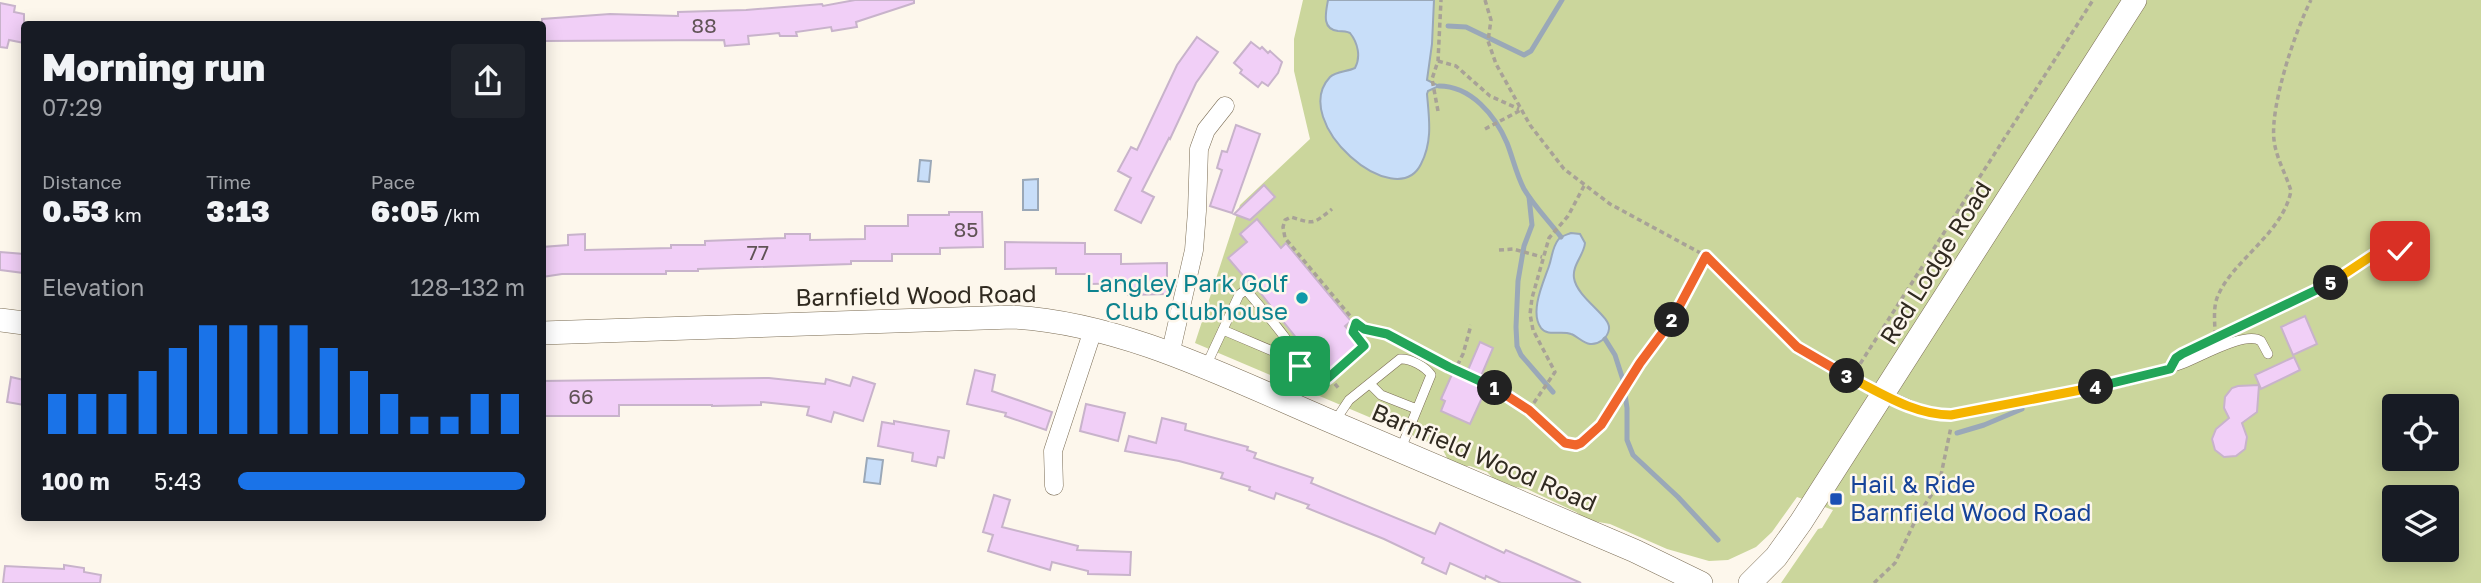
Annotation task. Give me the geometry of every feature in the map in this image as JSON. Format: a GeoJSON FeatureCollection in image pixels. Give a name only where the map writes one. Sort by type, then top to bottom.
{"type":"FeatureCollection","features":[{"type":"Feature","properties":{"kind":"street","name":"Red Lodge Road"},"geometry":{"type":"LineString","coordinates":[[1750,583],[1785,546],[2136,0]]}},
{"type":"Feature","properties":{"kind":"street"},"geometry":{"type":"LineString","coordinates":[[1170,355],[1196,231],[1199,149],[1206,130],[1225,106]]}},
{"type":"Feature","properties":{"kind":"street","name":"Barnfield Wood Road"},"geometry":{"type":"LineString","coordinates":[[546,333],[1013,317],[1040,319],[1093,330],[1170,355],[1287,402],[1635,551],[1701,583]]}},
{"type":"Feature","properties":{"kind":"street"},"geometry":{"type":"LineString","coordinates":[[1055,486],[1053,451],[1093,330]]}},
{"type":"Feature","properties":{"kind":"lane"},"geometry":{"type":"LineString","coordinates":[[1205,368],[1241,292],[1248,292],[1299,362]]}},
{"type":"Feature","properties":{"kind":"lane"},"geometry":{"type":"LineString","coordinates":[[1223,330],[1299,362]]}},
{"type":"Feature","properties":{"kind":"lane"},"geometry":{"type":"LineString","coordinates":[[1885,394],[1929,413],[1951,415],[2145,376],[2252,337],[2261,341],[2268,354]]}},
{"type":"Feature","properties":{"kind":"lane"},"geometry":{"type":"LineString","coordinates":[[1335,423],[1342,407],[1349,400],[1400,359],[1408,360],[1428,370],[1431,375],[1400,451]]}},
{"type":"Feature","properties":{"kind":"lane"},"geometry":{"type":"LineString","coordinates":[[1287,402],[1299,362]]}},
{"type":"Feature","properties":{"kind":"lane"},"geometry":{"type":"LineString","coordinates":[[1370,384],[1381,395],[1417,407]]}},
{"type":"Feature","properties":{"kind":"path"},"geometry":{"type":"LineString","coordinates":[[1438,111],[1432,79],[1438,61],[1441,0]]}},
{"type":"Feature","properties":{"kind":"path"},"geometry":{"type":"LineString","coordinates":[[1485,0],[1491,20],[1488,41],[1496,64],[1521,110],[1551,156],[1610,205],[1706,256],[1797,347],[1821,363],[1885,394]]}},
{"type":"Feature","properties":{"kind":"path"},"geometry":{"type":"LineString","coordinates":[[1851,378],[2093,0]]}},
{"type":"Feature","properties":{"kind":"path"},"geometry":{"type":"LineString","coordinates":[[2224,334],[2214,338],[2215,309],[2222,289],[2269,232],[2289,199],[2291,191],[2274,143],[2274,111],[2299,26],[2311,0]]}},
{"type":"Feature","properties":{"kind":"path"},"geometry":{"type":"LineString","coordinates":[[1438,61],[1456,66],[1490,96],[1521,110]]}},
{"type":"Feature","properties":{"kind":"path"},"geometry":{"type":"LineString","coordinates":[[1488,127],[1521,110]]}},
{"type":"Feature","properties":{"kind":"path"},"geometry":{"type":"LineString","coordinates":[[1529,410],[1550,381],[1555,369],[1536,339],[1530,314],[1542,257],[1552,233],[1572,210],[1584,186]]}},
{"type":"Feature","properties":{"kind":"path"},"geometry":{"type":"LineString","coordinates":[[1332,209],[1312,224],[1289,218],[1283,225],[1283,233],[1356,323],[1364,329],[1387,334],[1413,348]]}},
{"type":"Feature","properties":{"kind":"path"},"geometry":{"type":"LineString","coordinates":[[1499,250],[1519,250],[1542,257]]}},
{"type":"Feature","properties":{"kind":"path"},"geometry":{"type":"LineString","coordinates":[[2234,329],[2327,285],[2376,253],[2393,250],[2426,261]]}},
{"type":"Feature","properties":{"kind":"path"},"geometry":{"type":"LineString","coordinates":[[1437,360],[1501,391],[1529,410],[1565,443],[1576,445],[1586,440],[1601,425],[1640,363],[1667,328],[1706,256]]}},
{"type":"Feature","properties":{"kind":"path"},"geometry":{"type":"LineString","coordinates":[[1328,378],[1364,346],[1353,332],[1356,323]]}},
{"type":"Feature","properties":{"kind":"path"},"geometry":{"type":"LineString","coordinates":[[1455,370],[1463,354],[1471,325]]}},
{"type":"Feature","properties":{"kind":"path"},"geometry":{"type":"LineString","coordinates":[[1299,362],[1328,378],[1349,400]]}},
{"type":"Feature","properties":{"kind":"path"},"geometry":{"type":"LineString","coordinates":[[1874,583],[1895,563],[1918,515],[1936,488],[1950,435],[1951,415]]}},
{"type":"Feature","properties":{"kind":"green space"},"geometry":{"type":"Polygon","coordinates":[[[1303,0],[2481,0],[2481,583],[1781,583],[1833,510],[1797,497],[1772,532],[1756,547],[1728,560],[1709,561],[1667,549],[1610,524],[1587,520],[1527,489],[1499,484],[1487,472],[1449,462],[1442,448],[1195,343],[1240,205],[1310,139],[1294,71],[1294,39],[1303,0]]]}},
{"type":"Feature","properties":{"kind":"water"},"geometry":{"type":"Polygon","coordinates":[[[1328,0],[1434,0],[1427,80],[1439,86],[1427,94],[1429,129],[1425,155],[1421,164],[1408,177],[1390,178],[1370,171],[1350,156],[1334,138],[1323,117],[1321,96],[1330,77],[1355,68],[1358,55],[1357,46],[1350,33],[1329,27],[1326,15],[1328,0]]]}},
{"type":"Feature","properties":{"kind":"water"},"geometry":{"type":"Polygon","coordinates":[[[920,160],[931,161],[929,182],[918,181],[920,160]]]}},
{"type":"Feature","properties":{"kind":"water"},"geometry":{"type":"Polygon","coordinates":[[[1038,179],[1038,210],[1023,210],[1023,180],[1038,179]]]}},
{"type":"Feature","properties":{"kind":"water"},"geometry":{"type":"Polygon","coordinates":[[[1571,233],[1580,234],[1585,243],[1575,269],[1576,285],[1605,318],[1609,329],[1602,340],[1593,344],[1567,333],[1544,331],[1536,314],[1554,246],[1561,237],[1571,233]]]}},
{"type":"Feature","properties":{"kind":"water"},"geometry":{"type":"Polygon","coordinates":[[[867,458],[883,460],[880,484],[864,482],[867,458]]]}},
{"type":"Feature","properties":{"kind":"building"},"geometry":{"type":"Polygon","coordinates":[[[855,0],[914,0],[914,3],[856,22],[857,27],[832,31],[831,27],[796,32],[797,36],[780,36],[779,33],[748,36],[749,44],[725,46],[724,40],[546,41],[546,21],[542,21],[610,14],[678,16],[678,12],[823,6],[855,0]]]}},
{"type":"Feature","properties":{"kind":"building"},"geometry":{"type":"Polygon","coordinates":[[[0,3],[15,6],[14,12],[24,14],[24,21],[21,21],[21,42],[9,40],[7,48],[0,47],[0,3]]]}},
{"type":"Feature","properties":{"kind":"building"},"geometry":{"type":"Polygon","coordinates":[[[1197,37],[1218,52],[1196,83],[1142,191],[1154,197],[1141,223],[1115,210],[1131,178],[1118,171],[1131,147],[1137,150],[1177,65],[1197,37]]]}},
{"type":"Feature","properties":{"kind":"building"},"geometry":{"type":"Polygon","coordinates":[[[1251,42],[1268,53],[1270,51],[1282,62],[1268,86],[1262,82],[1258,87],[1240,73],[1242,70],[1234,63],[1251,42]]]}},
{"type":"Feature","properties":{"kind":"building"},"geometry":{"type":"Polygon","coordinates":[[[1236,125],[1260,134],[1232,213],[1210,206],[1222,170],[1217,168],[1222,151],[1227,152],[1236,125]]]}},
{"type":"Feature","properties":{"kind":"building"},"geometry":{"type":"Polygon","coordinates":[[[1264,185],[1275,197],[1250,220],[1234,214],[1264,185]]]}},
{"type":"Feature","properties":{"kind":"building"},"geometry":{"type":"Polygon","coordinates":[[[949,212],[982,212],[983,247],[940,248],[940,254],[892,254],[892,261],[851,261],[851,264],[698,269],[666,271],[666,274],[546,276],[546,247],[568,245],[568,235],[585,234],[585,250],[671,248],[671,245],[705,245],[705,241],[785,238],[785,234],[810,234],[810,240],[865,239],[865,226],[908,226],[908,215],[949,215],[949,212]]]}},
{"type":"Feature","properties":{"kind":"building","name":"Langley Park Golf Club Clubhouse"},"geometry":{"type":"Polygon","coordinates":[[[1257,219],[1281,248],[1286,243],[1351,321],[1345,326],[1362,346],[1326,375],[1258,290],[1256,291],[1228,258],[1247,242],[1240,234],[1257,219]]]}},
{"type":"Feature","properties":{"kind":"building"},"geometry":{"type":"Polygon","coordinates":[[[1005,242],[1085,243],[1085,254],[1121,254],[1121,264],[1167,263],[1167,294],[1128,295],[1128,283],[1091,284],[1091,274],[1056,274],[1056,268],[1005,269],[1005,242]]]}},
{"type":"Feature","properties":{"kind":"building"},"geometry":{"type":"Polygon","coordinates":[[[0,252],[21,254],[21,273],[0,270],[0,252]]]}},
{"type":"Feature","properties":{"kind":"building"},"geometry":{"type":"Polygon","coordinates":[[[2305,316],[2317,344],[2293,355],[2281,327],[2305,316]]]}},
{"type":"Feature","properties":{"kind":"building"},"geometry":{"type":"Polygon","coordinates":[[[1480,342],[1493,348],[1478,383],[1487,387],[1470,424],[1441,411],[1445,401],[1441,399],[1453,372],[1465,377],[1480,342]]]}},
{"type":"Feature","properties":{"kind":"building"},"geometry":{"type":"Polygon","coordinates":[[[2294,357],[2300,370],[2261,389],[2255,375],[2294,357]]]}},
{"type":"Feature","properties":{"kind":"building"},"geometry":{"type":"Polygon","coordinates":[[[975,370],[995,375],[992,391],[1052,412],[1046,430],[1005,416],[1006,413],[967,404],[975,370]]]}},
{"type":"Feature","properties":{"kind":"building"},"geometry":{"type":"Polygon","coordinates":[[[11,377],[21,379],[21,404],[7,402],[11,377]]]}},
{"type":"Feature","properties":{"kind":"building"},"geometry":{"type":"Polygon","coordinates":[[[853,377],[875,384],[863,421],[834,412],[831,422],[807,415],[809,407],[761,402],[761,405],[619,405],[619,416],[546,416],[546,381],[769,378],[825,384],[826,379],[850,386],[853,377]]]}},
{"type":"Feature","properties":{"kind":"building"},"geometry":{"type":"Polygon","coordinates":[[[2259,385],[2257,412],[2242,423],[2247,437],[2245,449],[2236,456],[2224,457],[2215,450],[2212,439],[2216,429],[2229,418],[2224,408],[2225,397],[2232,388],[2259,385]]]}},
{"type":"Feature","properties":{"kind":"building"},"geometry":{"type":"Polygon","coordinates":[[[1086,404],[1125,413],[1118,441],[1080,431],[1086,404]]]}},
{"type":"Feature","properties":{"kind":"building"},"geometry":{"type":"Polygon","coordinates":[[[1162,418],[1186,424],[1185,430],[1248,447],[1247,450],[1256,453],[1254,458],[1313,478],[1311,483],[1435,534],[1440,523],[1504,553],[1506,550],[1581,583],[1501,583],[1486,576],[1485,579],[1450,563],[1446,574],[1422,563],[1424,558],[1307,508],[1309,505],[1276,493],[1274,499],[1249,490],[1250,487],[1221,478],[1223,473],[1125,451],[1129,436],[1156,443],[1162,418]]]}},
{"type":"Feature","properties":{"kind":"building"},"geometry":{"type":"Polygon","coordinates":[[[894,421],[949,431],[944,458],[938,457],[936,466],[912,461],[913,453],[878,446],[882,422],[894,424],[894,421]]]}},
{"type":"Feature","properties":{"kind":"building"},"geometry":{"type":"Polygon","coordinates":[[[994,495],[1010,500],[1002,527],[1078,546],[1077,550],[1131,552],[1130,575],[1088,574],[1088,571],[1052,562],[1050,570],[988,551],[993,535],[983,532],[994,495]]]}},
{"type":"Feature","properties":{"kind":"building"},"geometry":{"type":"Polygon","coordinates":[[[64,565],[84,568],[84,572],[101,575],[100,583],[3,583],[5,566],[64,569],[64,565]]]}},
{"type":"Feature","properties":{"kind":"waterway"},"geometry":{"type":"LineString","coordinates":[[1448,26],[1466,27],[1524,55],[1531,51],[1562,0]]}},
{"type":"Feature","properties":{"kind":"waterway"},"geometry":{"type":"LineString","coordinates":[[1439,86],[1461,91],[1489,113],[1507,143],[1524,189],[1561,237]]}},
{"type":"Feature","properties":{"kind":"waterway"},"geometry":{"type":"LineString","coordinates":[[1529,197],[1532,225],[1524,246],[1518,281],[1517,346],[1521,355],[1553,392]]}},
{"type":"Feature","properties":{"kind":"waterway"},"geometry":{"type":"LineString","coordinates":[[1605,339],[1615,355],[1623,380],[1627,408],[1627,440],[1633,455],[1678,497],[1718,540]]}},
{"type":"Feature","properties":{"kind":"waterway"},"geometry":{"type":"LineString","coordinates":[[1957,433],[2022,409]]}},
{"type":"Feature","properties":{"kind":"place","name":"Langley Park Golf Club Clubhouse"},"geometry":{"type":"Point","coordinates":[1302,298]}},
{"type":"Feature","properties":{"kind":"place","name":"Hail & Ride Barnfield Wood Road"},"geometry":{"type":"Point","coordinates":[1836,499]}},
{"type":"Feature","properties":{"kind":"route"},"geometry":{"type":"LineString","coordinates":[[1300,366],[1328,378],[1364,346],[1353,332],[1356,323],[1364,329],[1387,334],[1492,386],[1529,410],[1565,443],[1576,445],[1590,437],[1615,405],[1640,363],[1667,328],[1706,256],[1716,263],[1786,337],[1808,355],[1913,408],[1951,415],[2170,369],[2172,363],[2182,354],[2305,297],[2376,253],[2385,250],[2400,251]]}}]}
